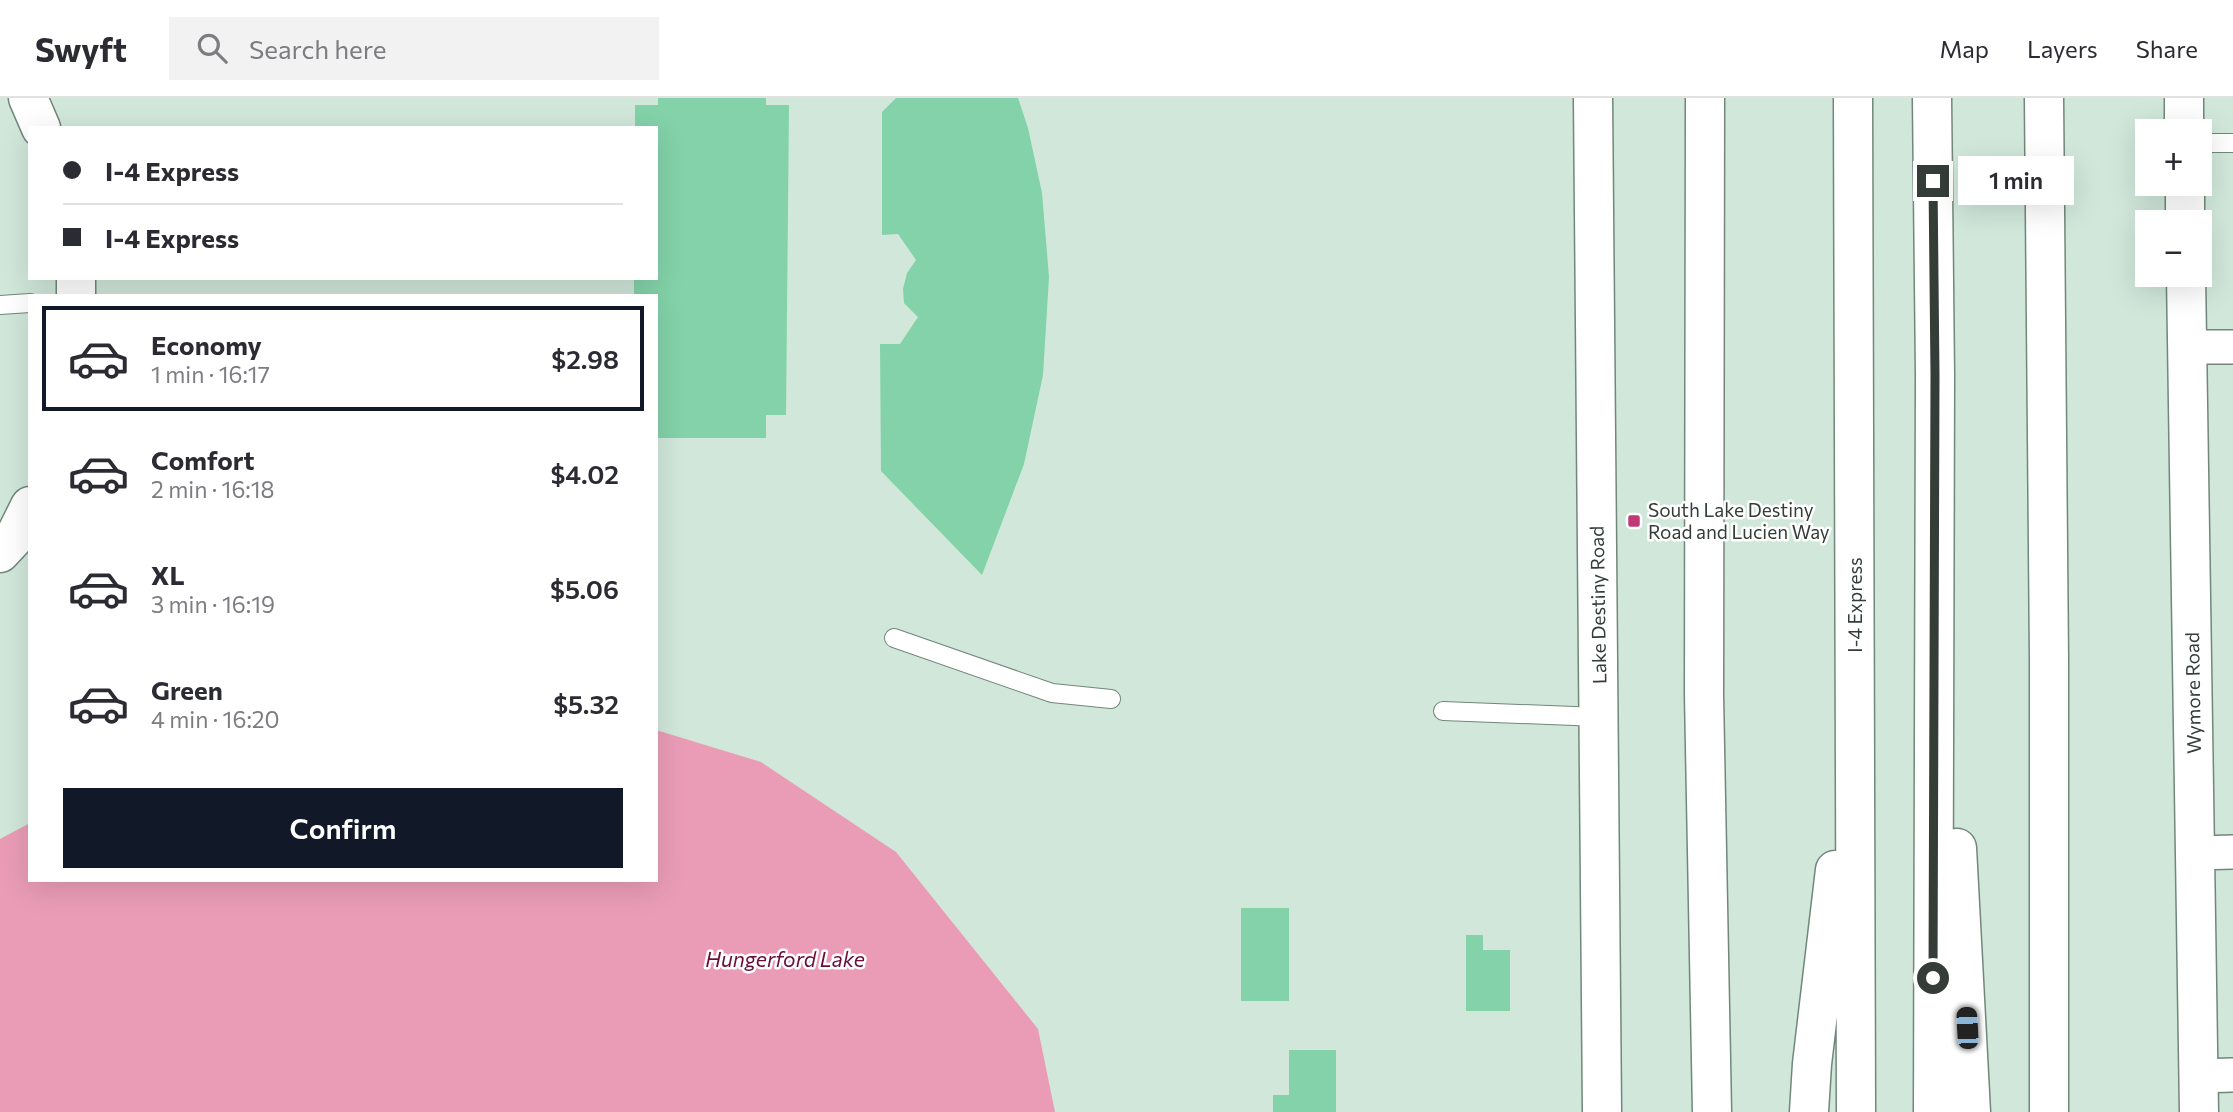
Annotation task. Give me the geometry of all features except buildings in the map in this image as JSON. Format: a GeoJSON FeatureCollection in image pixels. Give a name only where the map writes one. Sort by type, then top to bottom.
{"type":"FeatureCollection","features":[{"type":"Feature","properties":{"kind":"main road"},"geometry":{"type":"LineString","coordinates":[[28,98],[39,126]]}},
{"type":"Feature","properties":{"kind":"main road","name":"Lake Destiny Road"},"geometry":{"type":"LineString","coordinates":[[1593,98],[1602,1112]]}},
{"type":"Feature","properties":{"kind":"main road"},"geometry":{"type":"LineString","coordinates":[[1705,98],[1704,682],[1712,1112]]}},
{"type":"Feature","properties":{"kind":"main road","name":"I-4 Express"},"geometry":{"type":"LineString","coordinates":[[1853,98],[1856,1112]]}},
{"type":"Feature","properties":{"kind":"main road"},"geometry":{"type":"LineString","coordinates":[[1932,98],[1935,375],[1933,1112]]}},
{"type":"Feature","properties":{"kind":"main road"},"geometry":{"type":"LineString","coordinates":[[2043,98],[2049,660],[2049,1112]]}},
{"type":"Feature","properties":{"kind":"main road"},"geometry":{"type":"LineString","coordinates":[[2184,98],[2184,119]]}},
{"type":"Feature","properties":{"kind":"main road","name":"Wymore Road"},"geometry":{"type":"LineString","coordinates":[[2186,287],[2187,347],[2215,852],[2210,1088]]}},
{"type":"Feature","properties":{"kind":"main road"},"geometry":{"type":"LineString","coordinates":[[0,553],[13,538],[28,510]]}},
{"type":"Feature","properties":{"kind":"main road"},"geometry":{"type":"LineString","coordinates":[[1933,601],[1947,665],[1971,1112]]}},
{"type":"Feature","properties":{"kind":"main road"},"geometry":{"type":"LineString","coordinates":[[1809,1112],[1812,1064],[1855,698]]}},
{"type":"Feature","properties":{"kind":"street"},"geometry":{"type":"LineString","coordinates":[[2187,347],[2233,347]]}},
{"type":"Feature","properties":{"kind":"lane"},"geometry":{"type":"LineString","coordinates":[[2212,143],[2233,143]]}},
{"type":"Feature","properties":{"kind":"lane"},"geometry":{"type":"LineString","coordinates":[[0,305],[28,303]]}},
{"type":"Feature","properties":{"kind":"lane"},"geometry":{"type":"LineString","coordinates":[[894,638],[1052,692],[1111,699]]}},
{"type":"Feature","properties":{"kind":"lane"},"geometry":{"type":"LineString","coordinates":[[1443,711],[1599,717]]}},
{"type":"Feature","properties":{"kind":"water","name":"Hungerford Lake"},"geometry":{"type":"Polygon","coordinates":[[[658,731],[761,762],[896,852],[1038,1029],[1055,1112],[0,1112],[0,839],[28,824],[28,882],[658,882],[658,731]]]}},
{"type":"Feature","properties":{"kind":"place","name":"South Lake Destiny Road and Lucien Way"},"geometry":{"type":"Point","coordinates":[1634,521]}},
{"type":"Feature","properties":{"kind":"route"},"geometry":{"type":"LineString","coordinates":[[1933,181],[1933,978]]}}]}
